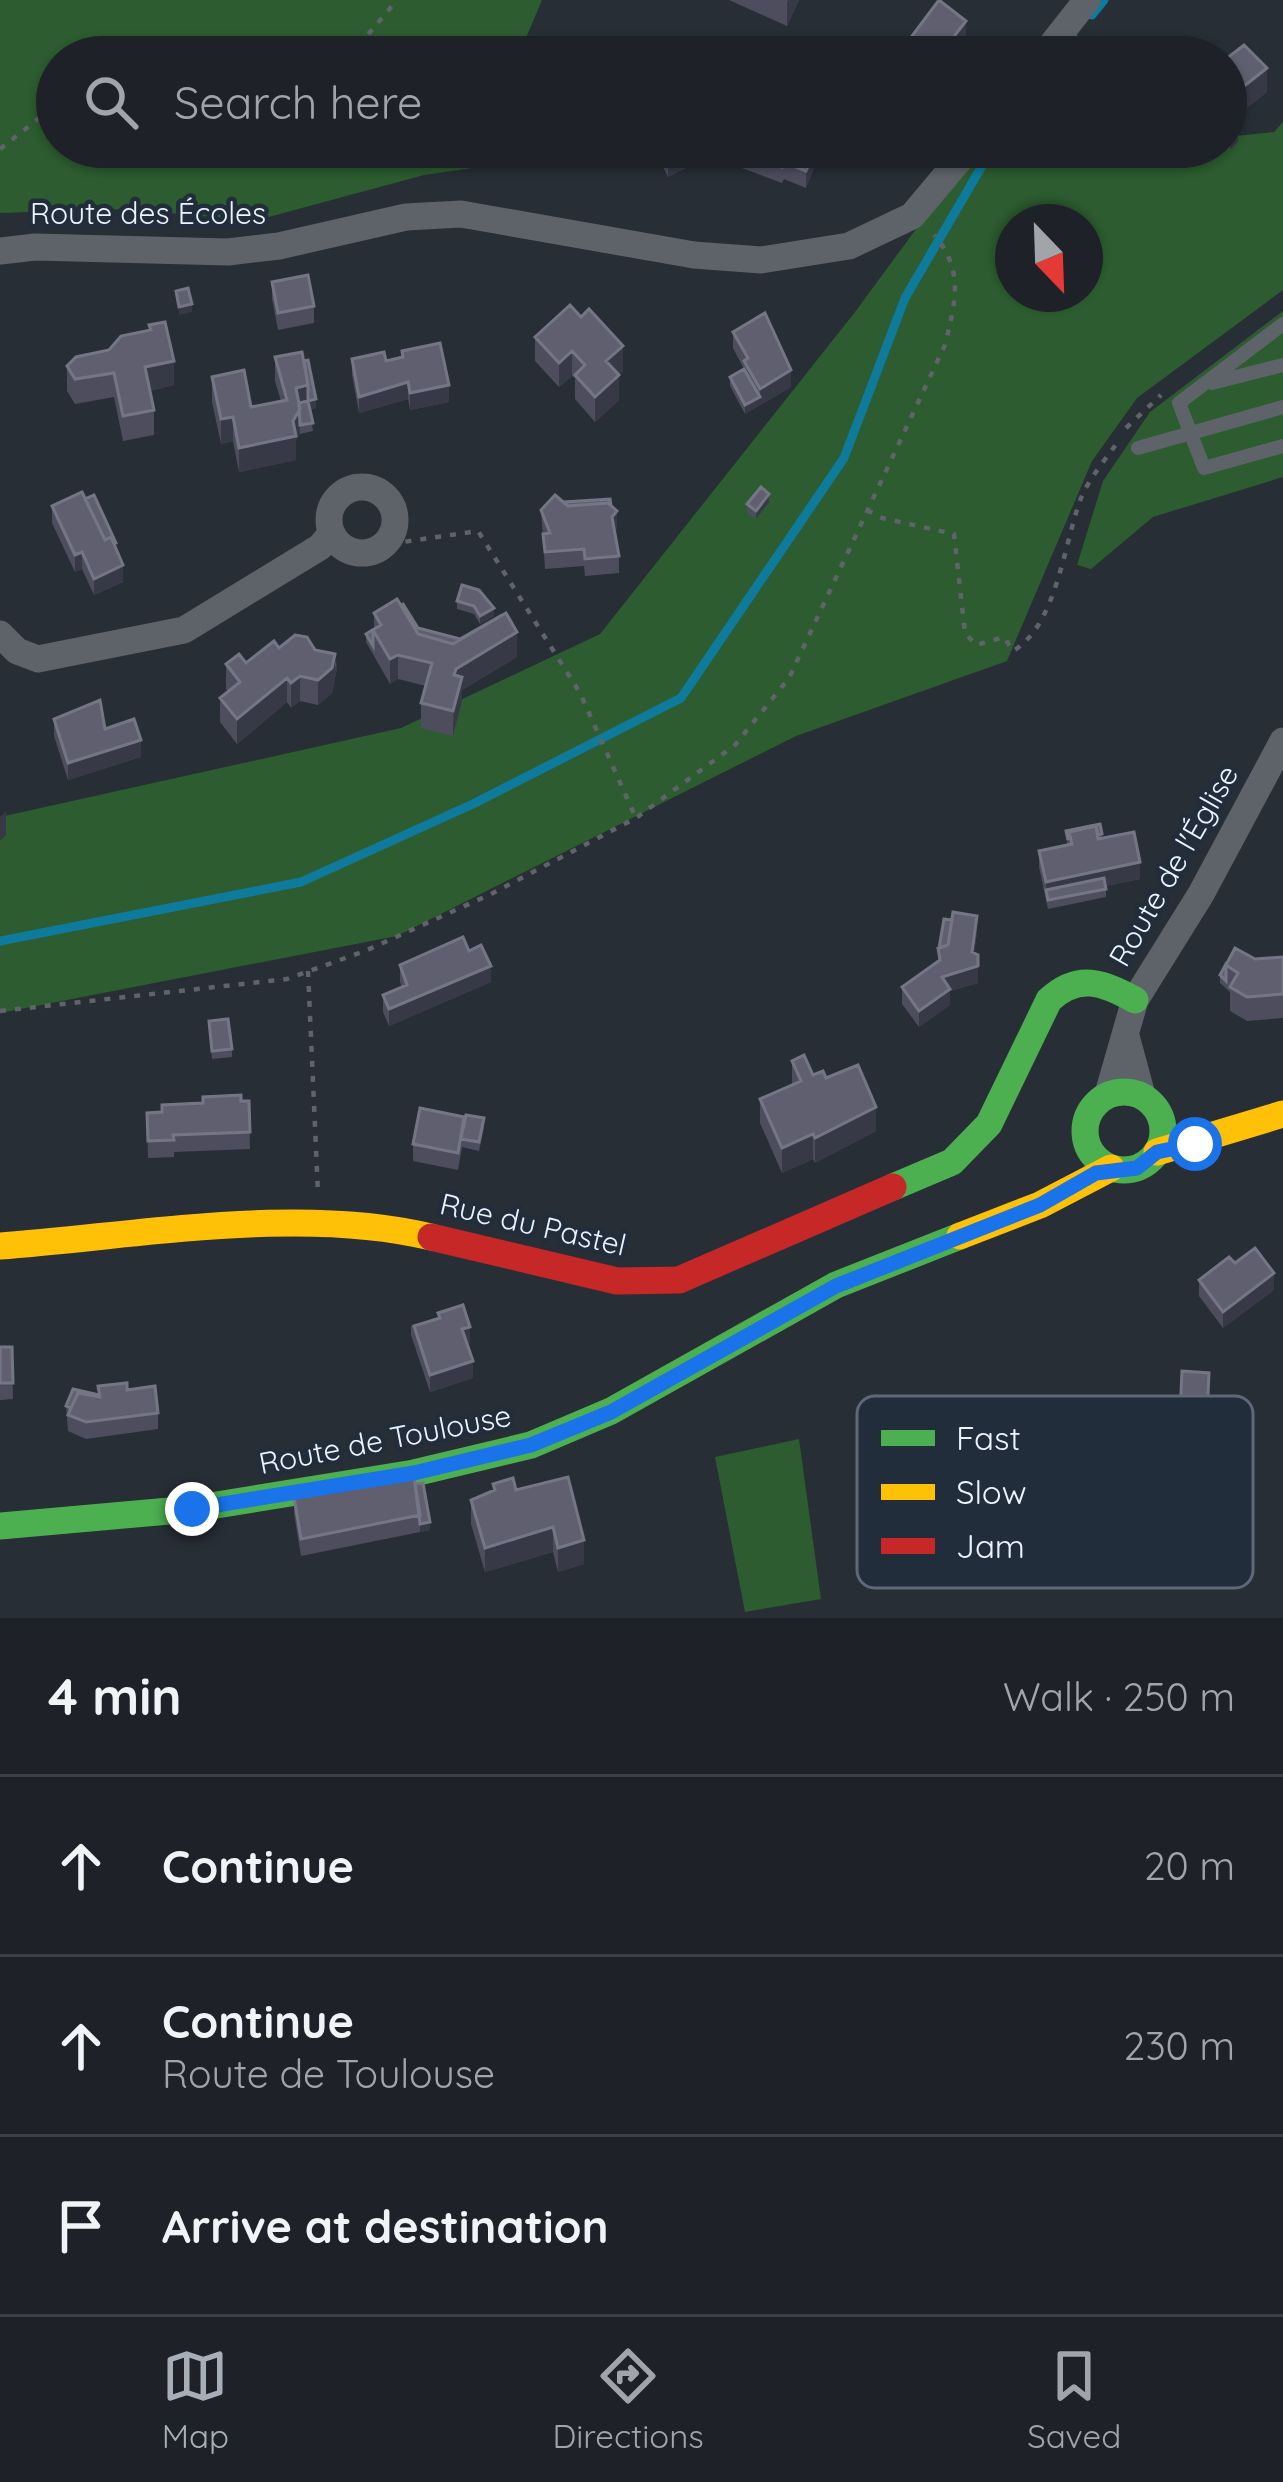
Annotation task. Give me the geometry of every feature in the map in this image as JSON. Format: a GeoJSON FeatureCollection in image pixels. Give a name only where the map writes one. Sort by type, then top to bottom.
{"type":"FeatureCollection","features":[{"type":"Feature","properties":{"kind":"street"},"geometry":{"type":"LineString","coordinates":[[1059,36],[1088,0]]}},
{"type":"Feature","properties":{"kind":"street","name":"Route des Écoles"},"geometry":{"type":"LineString","coordinates":[[0,251],[35,247],[228,252],[279,247],[406,217],[461,214],[694,255],[760,260],[849,247],[912,217],[953,168]]}},
{"type":"Feature","properties":{"kind":"street"},"geometry":{"type":"LineString","coordinates":[[363,486],[384,494],[392,507],[392,536],[379,549],[361,554],[343,548],[331,534],[329,512],[341,493],[363,486]]}},
{"type":"Feature","properties":{"kind":"street"},"geometry":{"type":"LineString","coordinates":[[0,634],[17,651],[38,659],[184,630],[320,547],[331,534]]}},
{"type":"Feature","properties":{"kind":"street","name":"Route de l'Église"},"geometry":{"type":"LineString","coordinates":[[1108,1094],[1130,1012],[1201,894],[1283,740]]}},
{"type":"Feature","properties":{"kind":"street","name":"Rue du Pastel"},"geometry":{"type":"LineString","coordinates":[[0,1246],[320,1225],[422,1233],[617,1281],[680,1280],[952,1162],[989,1124],[1049,1000],[1063,985],[1100,979],[1130,1012]]}},
{"type":"Feature","properties":{"kind":"street"},"geometry":{"type":"LineString","coordinates":[[1130,1012],[1129,1060],[1142,1095],[1161,1117],[1164,1135],[1157,1152]]}},
{"type":"Feature","properties":{"kind":"street"},"geometry":{"type":"LineString","coordinates":[[1142,1095],[1108,1094],[1089,1112],[1085,1138],[1090,1151],[1111,1168],[1137,1168],[1157,1152],[1273,1118]]}},
{"type":"Feature","properties":{"kind":"street"},"geometry":{"type":"LineString","coordinates":[[1161,1117],[1193,1126],[1273,1118]]}},
{"type":"Feature","properties":{"kind":"street","name":"Route de Toulouse"},"geometry":{"type":"LineString","coordinates":[[1018,1211],[1065,1174],[1085,1138]]}},
{"type":"Feature","properties":{"kind":"street","name":"Route de Toulouse"},"geometry":{"type":"LineString","coordinates":[[0,1526],[192,1509],[414,1473],[531,1445],[611,1412],[836,1286],[1111,1168]]}},
{"type":"Feature","properties":{"kind":"lane"},"geometry":{"type":"LineString","coordinates":[[1283,324],[1179,403],[1204,468],[1283,446]]}},
{"type":"Feature","properties":{"kind":"lane"},"geometry":{"type":"LineString","coordinates":[[1203,385],[1283,365]]}},
{"type":"Feature","properties":{"kind":"lane"},"geometry":{"type":"LineString","coordinates":[[1138,448],[1283,407]]}},
{"type":"Feature","properties":{"kind":"path"},"geometry":{"type":"LineString","coordinates":[[370,36],[397,0]]}},
{"type":"Feature","properties":{"kind":"path"},"geometry":{"type":"LineString","coordinates":[[0,149],[36,121]]}},
{"type":"Feature","properties":{"kind":"path"},"geometry":{"type":"LineString","coordinates":[[0,1011],[287,979],[491,894],[636,818],[735,745],[788,678],[945,345],[957,294],[956,270],[930,230]]}},
{"type":"Feature","properties":{"kind":"path"},"geometry":{"type":"LineString","coordinates":[[867,510],[954,534],[965,633],[976,644],[1004,637],[1013,651],[1032,634],[1044,612],[1083,492],[1135,416],[1170,388]]}},
{"type":"Feature","properties":{"kind":"path"},"geometry":{"type":"LineString","coordinates":[[392,536],[403,542],[478,531],[594,725],[636,818]]}},
{"type":"Feature","properties":{"kind":"path"},"geometry":{"type":"LineString","coordinates":[[308,971],[320,1225]]}},
{"type":"Feature","properties":{"kind":"green space"},"geometry":{"type":"Polygon","coordinates":[[[0,0],[542,0],[527,36],[36,36],[36,168],[473,168],[424,175],[254,221],[126,209],[0,213],[0,0]]]}},
{"type":"Feature","properties":{"kind":"green space"},"geometry":{"type":"Polygon","coordinates":[[[1283,122],[1283,290],[1137,398],[1092,461],[1007,661],[796,736],[397,936],[0,1013],[0,817],[401,728],[600,634],[855,312],[961,168],[1247,168],[1247,135],[1274,132],[1283,122]]]}},
{"type":"Feature","properties":{"kind":"green space"},"geometry":{"type":"Polygon","coordinates":[[[1283,311],[1283,477],[1153,517],[1091,569],[1077,565],[1103,481],[1150,412],[1283,311]]]}},
{"type":"Feature","properties":{"kind":"green space"},"geometry":{"type":"Polygon","coordinates":[[[799,1439],[821,1599],[745,1612],[715,1457],[799,1439]]]}},
{"type":"Feature","properties":{"kind":"building"},"geometry":{"type":"Polygon","coordinates":[[[939,0],[966,21],[954,36],[912,36],[939,0]]]}},
{"type":"Feature","properties":{"kind":"building"},"geometry":{"type":"Polygon","coordinates":[[[1247,48],[1267,68],[1247,84],[1247,48]]]}},
{"type":"Feature","properties":{"kind":"building"},"geometry":{"type":"Polygon","coordinates":[[[308,275],[314,306],[278,313],[272,282],[308,275]]]}},
{"type":"Feature","properties":{"kind":"building"},"geometry":{"type":"Polygon","coordinates":[[[188,288],[192,304],[179,307],[176,291],[188,288]]]}},
{"type":"Feature","properties":{"kind":"building"},"geometry":{"type":"Polygon","coordinates":[[[570,305],[581,317],[589,309],[623,346],[606,361],[619,375],[595,397],[575,375],[585,365],[572,351],[559,363],[535,337],[570,305]]]}},
{"type":"Feature","properties":{"kind":"building"},"geometry":{"type":"Polygon","coordinates":[[[765,313],[791,370],[760,389],[733,332],[765,313]]]}},
{"type":"Feature","properties":{"kind":"building"},"geometry":{"type":"Polygon","coordinates":[[[165,322],[174,361],[145,367],[154,410],[123,416],[114,373],[75,379],[67,366],[76,357],[109,350],[121,336],[165,322]]]}},
{"type":"Feature","properties":{"kind":"building"},"geometry":{"type":"Polygon","coordinates":[[[440,343],[449,385],[410,393],[408,382],[359,397],[352,359],[384,352],[386,361],[403,357],[402,351],[440,343]]]}},
{"type":"Feature","properties":{"kind":"building"},"geometry":{"type":"Polygon","coordinates":[[[302,352],[308,385],[296,388],[300,409],[293,421],[296,436],[239,448],[233,417],[221,419],[212,377],[244,370],[251,407],[287,400],[275,357],[302,352]]]}},
{"type":"Feature","properties":{"kind":"building"},"geometry":{"type":"Polygon","coordinates":[[[308,360],[316,399],[308,401],[304,361],[308,360]]]}},
{"type":"Feature","properties":{"kind":"building"},"geometry":{"type":"Polygon","coordinates":[[[744,369],[760,397],[745,405],[730,377],[744,369]]]}},
{"type":"Feature","properties":{"kind":"building"},"geometry":{"type":"Polygon","coordinates":[[[308,401],[313,423],[300,425],[299,403],[308,401]]]}},
{"type":"Feature","properties":{"kind":"building"},"geometry":{"type":"Polygon","coordinates":[[[761,487],[769,494],[756,511],[747,504],[761,487]]]}},
{"type":"Feature","properties":{"kind":"building"},"geometry":{"type":"Polygon","coordinates":[[[82,492],[123,565],[94,579],[82,552],[75,555],[52,506],[82,492]]]}},
{"type":"Feature","properties":{"kind":"building"},"geometry":{"type":"Polygon","coordinates":[[[94,495],[114,544],[111,537],[105,540],[85,499],[94,495]]]}},
{"type":"Feature","properties":{"kind":"building"},"geometry":{"type":"Polygon","coordinates":[[[555,495],[568,506],[608,503],[617,511],[612,517],[619,556],[585,559],[584,549],[545,552],[543,534],[550,533],[541,510],[555,495]]]}},
{"type":"Feature","properties":{"kind":"building"},"geometry":{"type":"Polygon","coordinates":[[[610,499],[611,505],[568,506],[563,502],[610,499]]]}},
{"type":"Feature","properties":{"kind":"building"},"geometry":{"type":"Polygon","coordinates":[[[462,585],[479,590],[494,608],[480,616],[474,606],[457,601],[462,585]]]}},
{"type":"Feature","properties":{"kind":"building"},"geometry":{"type":"Polygon","coordinates":[[[397,599],[418,634],[453,644],[506,613],[517,632],[456,669],[454,675],[462,677],[453,711],[421,703],[432,663],[398,655],[390,659],[373,630],[381,625],[374,613],[397,599]]]}},
{"type":"Feature","properties":{"kind":"building"},"geometry":{"type":"Polygon","coordinates":[[[403,604],[418,628],[460,639],[502,615],[453,644],[418,634],[403,604]]]}},
{"type":"Feature","properties":{"kind":"building"},"geometry":{"type":"Polygon","coordinates":[[[295,635],[307,637],[315,650],[335,654],[332,668],[318,680],[300,676],[291,683],[287,678],[237,719],[220,698],[240,682],[226,664],[239,654],[246,663],[274,641],[279,648],[295,635]]]}},
{"type":"Feature","properties":{"kind":"building"},"geometry":{"type":"Polygon","coordinates":[[[100,700],[105,729],[134,719],[141,740],[68,763],[54,719],[100,700]]]}},
{"type":"Feature","properties":{"kind":"building"},"geometry":{"type":"Polygon","coordinates":[[[1100,824],[1102,834],[1098,835],[1096,826],[1069,832],[1068,840],[1066,831],[1100,824]]]}},
{"type":"Feature","properties":{"kind":"building"},"geometry":{"type":"Polygon","coordinates":[[[1096,826],[1098,839],[1134,832],[1140,862],[1046,882],[1039,851],[1072,844],[1069,832],[1096,826]]]}},
{"type":"Feature","properties":{"kind":"building"},"geometry":{"type":"Polygon","coordinates":[[[1104,878],[1106,889],[1048,900],[1046,890],[1104,878]]]}},
{"type":"Feature","properties":{"kind":"building"},"geometry":{"type":"Polygon","coordinates":[[[953,912],[977,916],[972,952],[978,955],[978,966],[942,977],[950,989],[919,1011],[902,987],[940,960],[938,948],[948,945],[953,912]]]}},
{"type":"Feature","properties":{"kind":"building"},"geometry":{"type":"Polygon","coordinates":[[[944,919],[952,920],[948,945],[939,948],[944,919]]]}},
{"type":"Feature","properties":{"kind":"building"},"geometry":{"type":"Polygon","coordinates":[[[463,937],[469,951],[481,945],[491,966],[389,1009],[383,995],[407,985],[400,965],[463,937]]]}},
{"type":"Feature","properties":{"kind":"building"},"geometry":{"type":"Polygon","coordinates":[[[1235,948],[1255,959],[1283,957],[1283,994],[1247,997],[1230,987],[1238,973],[1226,965],[1235,948]]]}},
{"type":"Feature","properties":{"kind":"building"},"geometry":{"type":"Polygon","coordinates":[[[228,1019],[232,1049],[212,1051],[209,1021],[228,1019]]]}},
{"type":"Feature","properties":{"kind":"building"},"geometry":{"type":"Polygon","coordinates":[[[804,1055],[813,1075],[823,1071],[826,1078],[858,1065],[876,1107],[815,1138],[813,1134],[782,1148],[760,1099],[801,1081],[792,1061],[804,1055]]]}},
{"type":"Feature","properties":{"kind":"building"},"geometry":{"type":"Polygon","coordinates":[[[241,1095],[241,1101],[249,1101],[250,1132],[173,1135],[174,1140],[148,1141],[147,1113],[162,1112],[162,1105],[241,1095]]]}},
{"type":"Feature","properties":{"kind":"building"},"geometry":{"type":"Polygon","coordinates":[[[420,1108],[464,1117],[458,1153],[413,1144],[420,1108]]]}},
{"type":"Feature","properties":{"kind":"building"},"geometry":{"type":"Polygon","coordinates":[[[466,1115],[484,1118],[479,1142],[461,1139],[466,1115]]]}},
{"type":"Feature","properties":{"kind":"building"},"geometry":{"type":"Polygon","coordinates":[[[1255,1248],[1274,1273],[1223,1312],[1199,1280],[1229,1257],[1235,1263],[1255,1248]]]}},
{"type":"Feature","properties":{"kind":"building"},"geometry":{"type":"Polygon","coordinates":[[[463,1305],[470,1327],[462,1329],[473,1361],[430,1375],[414,1326],[463,1305]]]}},
{"type":"Feature","properties":{"kind":"building"},"geometry":{"type":"Polygon","coordinates":[[[0,1347],[12,1347],[13,1383],[0,1383],[0,1347]]]}},
{"type":"Feature","properties":{"kind":"building"},"geometry":{"type":"Polygon","coordinates":[[[1182,1371],[1209,1373],[1208,1396],[1181,1396],[1182,1371]]]}},
{"type":"Feature","properties":{"kind":"building"},"geometry":{"type":"Polygon","coordinates":[[[127,1383],[127,1390],[155,1386],[158,1413],[86,1422],[68,1415],[78,1393],[100,1397],[98,1386],[127,1383]]]}},
{"type":"Feature","properties":{"kind":"building"},"geometry":{"type":"Polygon","coordinates":[[[73,1389],[99,1396],[78,1393],[71,1408],[66,1406],[73,1389]]]}},
{"type":"Feature","properties":{"kind":"building"},"geometry":{"type":"Polygon","coordinates":[[[414,1476],[420,1515],[301,1539],[294,1497],[414,1476]]]}},
{"type":"Feature","properties":{"kind":"building"},"geometry":{"type":"Polygon","coordinates":[[[568,1477],[584,1540],[558,1548],[553,1527],[485,1548],[471,1500],[495,1490],[493,1484],[513,1478],[516,1490],[568,1477]]]}},
{"type":"Feature","properties":{"kind":"building"},"geometry":{"type":"Polygon","coordinates":[[[423,1483],[430,1522],[420,1524],[415,1484],[423,1483]]]}},
{"type":"Feature","properties":{"kind":"waterway"},"geometry":{"type":"LineString","coordinates":[[1092,15],[1104,0]]}},
{"type":"Feature","properties":{"kind":"waterway"},"geometry":{"type":"LineString","coordinates":[[0,941],[301,882],[473,804],[681,698],[844,458],[905,298],[981,168]]}},
{"type":"Feature","properties":{"kind":"traffic: fast"},"geometry":{"type":"LineString","coordinates":[[893,1187],[952,1162],[989,1124],[1049,1000],[1081,983],[1135,1000]]}},
{"type":"Feature","properties":{"kind":"traffic: fast"},"geometry":{"type":"LineString","coordinates":[[1124,1092],[1152,1103],[1163,1131],[1152,1159],[1124,1170],[1096,1159],[1085,1131],[1096,1103],[1124,1092]]}},
{"type":"Feature","properties":{"kind":"traffic: fast"},"geometry":{"type":"LineString","coordinates":[[0,1526],[192,1509],[414,1473],[531,1445],[611,1411],[836,1285],[960,1236]]}},
{"type":"Feature","properties":{"kind":"traffic: slow"},"geometry":{"type":"LineString","coordinates":[[1157,1152],[1283,1114]]}},
{"type":"Feature","properties":{"kind":"traffic: slow"},"geometry":{"type":"LineString","coordinates":[[960,1236],[1040,1205],[1111,1168]]}},
{"type":"Feature","properties":{"kind":"traffic: slow"},"geometry":{"type":"LineString","coordinates":[[0,1246],[272,1223],[380,1228],[431,1237]]}},
{"type":"Feature","properties":{"kind":"traffic: jam"},"geometry":{"type":"LineString","coordinates":[[431,1237],[617,1281],[679,1280],[893,1187]]}},
{"type":"Feature","properties":{"kind":"route"},"geometry":{"type":"LineString","coordinates":[[192,1509],[414,1473],[531,1445],[611,1412],[780,1313],[836,1286],[1040,1205],[1096,1173],[1137,1168],[1157,1152],[1195,1144]]}}]}
